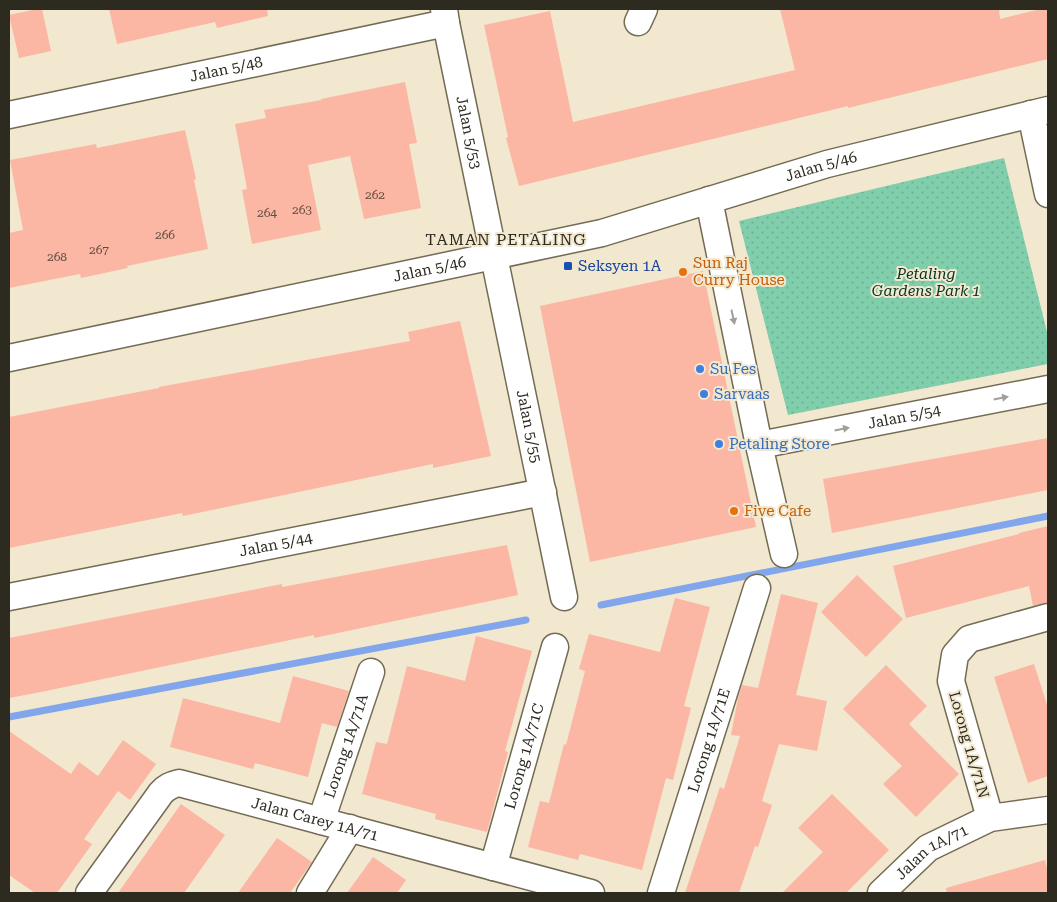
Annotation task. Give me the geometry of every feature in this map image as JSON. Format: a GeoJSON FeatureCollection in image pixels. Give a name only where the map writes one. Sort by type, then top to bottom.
{"type":"FeatureCollection","features":[{"type":"Feature","properties":{"kind":"street","name":"Jalan 5/48"},"geometry":{"type":"LineString","coordinates":[[9,115],[445,16]]}},
{"type":"Feature","properties":{"kind":"street","name":"Jalan 5/53"},"geometry":{"type":"LineString","coordinates":[[445,16],[494,256]]}},
{"type":"Feature","properties":{"kind":"street","name":"Jalan 5/46"},"geometry":{"type":"LineString","coordinates":[[9,358],[602,233],[828,164],[1039,112]]}},
{"type":"Feature","properties":{"kind":"street"},"geometry":{"type":"LineString","coordinates":[[1039,112],[1048,194]]}},
{"type":"Feature","properties":{"kind":"street"},"geometry":{"type":"LineString","coordinates":[[709,200],[784,554]]}},
{"type":"Feature","properties":{"kind":"street","name":"Jalan 5/55"},"geometry":{"type":"LineString","coordinates":[[494,256],[564,597]]}},
{"type":"Feature","properties":{"kind":"street","name":"Jalan 5/54"},"geometry":{"type":"LineString","coordinates":[[760,446],[1048,389]]}},
{"type":"Feature","properties":{"kind":"street","name":"Jalan 5/44"},"geometry":{"type":"LineString","coordinates":[[9,597],[543,492]]}},
{"type":"Feature","properties":{"kind":"street","name":"Lorong 1A/71E"},"geometry":{"type":"LineString","coordinates":[[661,893],[757,588]]}},
{"type":"Feature","properties":{"kind":"street","name":"Lorong 1A/71N"},"geometry":{"type":"LineString","coordinates":[[990,818],[952,681],[955,655],[969,639],[1048,617]]}},
{"type":"Feature","properties":{"kind":"street","name":"Lorong 1A/71C"},"geometry":{"type":"LineString","coordinates":[[493,867],[556,647]]}},
{"type":"Feature","properties":{"kind":"street","name":"Lorong 1A/71A"},"geometry":{"type":"LineString","coordinates":[[321,820],[371,672]]}},
{"type":"Feature","properties":{"kind":"street","name":"Jalan Carey 1A/71"},"geometry":{"type":"LineString","coordinates":[[89,893],[160,793],[172,784],[179,783],[493,867],[518,884],[591,893]]}},
{"type":"Feature","properties":{"kind":"street","name":"Jalan 1A/71"},"geometry":{"type":"LineString","coordinates":[[881,893],[928,848],[990,818],[1048,810]]}},
{"type":"Feature","properties":{"kind":"street"},"geometry":{"type":"LineString","coordinates":[[310,893],[350,828]]}},
{"type":"Feature","properties":{"kind":"green space","name":"Petaling Gardens Park 1"},"geometry":{"type":"Polygon","coordinates":[[[1004,158],[1048,336],[1048,364],[788,415],[739,221],[1004,158]]]}},
{"type":"Feature","properties":{"kind":"building"},"geometry":{"type":"Polygon","coordinates":[[[42,9],[51,51],[19,58],[9,15],[42,9]]]}},
{"type":"Feature","properties":{"kind":"building"},"geometry":{"type":"Polygon","coordinates":[[[109,9],[267,9],[268,16],[217,28],[215,22],[117,44],[109,9]]]}},
{"type":"Feature","properties":{"kind":"building"},"geometry":{"type":"Polygon","coordinates":[[[780,9],[999,9],[1000,19],[1048,9],[1048,59],[519,186],[506,138],[508,137],[484,25],[550,11],[573,122],[795,70],[780,9]]]}},
{"type":"Feature","properties":{"kind":"building"},"geometry":{"type":"Polygon","coordinates":[[[405,82],[417,143],[409,144],[421,208],[364,219],[350,156],[308,165],[321,230],[252,244],[242,190],[247,189],[235,124],[266,118],[264,110],[405,82]]]}},
{"type":"Feature","properties":{"kind":"building"},"geometry":{"type":"Polygon","coordinates":[[[185,130],[196,179],[194,180],[208,249],[81,278],[80,274],[9,288],[9,233],[23,230],[10,160],[96,144],[97,148],[185,130]]]}},
{"type":"Feature","properties":{"kind":"building"},"geometry":{"type":"Polygon","coordinates":[[[703,271],[756,527],[590,562],[540,306],[703,271]]]}},
{"type":"Feature","properties":{"kind":"building"},"geometry":{"type":"Polygon","coordinates":[[[460,321],[491,456],[433,468],[433,464],[183,516],[182,513],[9,548],[9,417],[159,387],[410,341],[408,332],[460,321]]]}},
{"type":"Feature","properties":{"kind":"building"},"geometry":{"type":"Polygon","coordinates":[[[1048,438],[1048,490],[832,533],[823,479],[1048,438]]]}},
{"type":"Feature","properties":{"kind":"building"},"geometry":{"type":"Polygon","coordinates":[[[1048,526],[1048,602],[1033,606],[1029,586],[906,618],[893,566],[1048,526]]]}},
{"type":"Feature","properties":{"kind":"building"},"geometry":{"type":"Polygon","coordinates":[[[507,545],[518,595],[314,638],[314,635],[9,698],[9,638],[282,584],[282,587],[507,545]]]}},
{"type":"Feature","properties":{"kind":"building"},"geometry":{"type":"Polygon","coordinates":[[[857,575],[903,619],[866,657],[821,612],[857,575]]]}},
{"type":"Feature","properties":{"kind":"building"},"geometry":{"type":"Polygon","coordinates":[[[781,594],[818,603],[796,695],[827,701],[817,751],[779,744],[762,801],[772,805],[758,847],[755,846],[739,893],[685,893],[720,787],[724,789],[740,736],[731,735],[742,685],[758,688],[781,594]]]}},
{"type":"Feature","properties":{"kind":"building"},"geometry":{"type":"Polygon","coordinates":[[[675,598],[710,607],[684,706],[691,708],[673,780],[666,778],[642,870],[580,854],[578,860],[528,847],[540,801],[549,803],[564,744],[566,745],[585,671],[579,669],[589,634],[660,652],[675,598]]]}},
{"type":"Feature","properties":{"kind":"building"},"geometry":{"type":"Polygon","coordinates":[[[476,636],[532,651],[505,751],[508,752],[487,832],[435,819],[436,814],[362,794],[376,742],[387,744],[407,666],[465,681],[476,636]]]}},
{"type":"Feature","properties":{"kind":"building"},"geometry":{"type":"Polygon","coordinates":[[[1034,664],[1048,708],[1048,776],[1028,783],[994,677],[1034,664]]]}},
{"type":"Feature","properties":{"kind":"building"},"geometry":{"type":"Polygon","coordinates":[[[886,665],[927,706],[909,724],[959,774],[916,817],[883,784],[902,766],[843,709],[886,665]]]}},
{"type":"Feature","properties":{"kind":"building"},"geometry":{"type":"Polygon","coordinates":[[[293,676],[349,691],[337,727],[322,723],[308,777],[255,763],[253,769],[170,747],[183,698],[280,723],[293,676]]]}},
{"type":"Feature","properties":{"kind":"building"},"geometry":{"type":"Polygon","coordinates":[[[9,731],[71,774],[79,762],[98,776],[123,740],[156,764],[130,800],[118,791],[84,839],[92,844],[57,893],[35,893],[9,875],[9,731]]]}},
{"type":"Feature","properties":{"kind":"building"},"geometry":{"type":"Polygon","coordinates":[[[832,794],[889,850],[846,893],[782,893],[823,852],[798,828],[832,794]]]}},
{"type":"Feature","properties":{"kind":"building"},"geometry":{"type":"Polygon","coordinates":[[[181,804],[225,835],[184,893],[118,893],[181,804]]]}},
{"type":"Feature","properties":{"kind":"building"},"geometry":{"type":"Polygon","coordinates":[[[277,838],[312,862],[290,893],[238,893],[277,838]]]}},
{"type":"Feature","properties":{"kind":"building"},"geometry":{"type":"Polygon","coordinates":[[[373,857],[406,880],[397,893],[347,893],[373,857]]]}},
{"type":"Feature","properties":{"kind":"building"},"geometry":{"type":"Polygon","coordinates":[[[1045,860],[1048,872],[1048,893],[947,893],[946,888],[1045,860]]]}},
{"type":"Feature","properties":{"kind":"waterway"},"geometry":{"type":"LineString","coordinates":[[601,605],[1048,516]]}},
{"type":"Feature","properties":{"kind":"waterway"},"geometry":{"type":"LineString","coordinates":[[9,717],[526,620]]}},
{"type":"Feature","properties":{"kind":"place","name":"Seksyen 1A"},"geometry":{"type":"Point","coordinates":[568,266]}},
{"type":"Feature","properties":{"kind":"place","name":"Sun Raj Curry House"},"geometry":{"type":"Point","coordinates":[683,272]}},
{"type":"Feature","properties":{"kind":"place","name":"Su Fes"},"geometry":{"type":"Point","coordinates":[700,369]}},
{"type":"Feature","properties":{"kind":"place","name":"Sarvaas"},"geometry":{"type":"Point","coordinates":[704,394]}},
{"type":"Feature","properties":{"kind":"place","name":"Petaling Store"},"geometry":{"type":"Point","coordinates":[719,444]}},
{"type":"Feature","properties":{"kind":"place","name":"Five Cafe"},"geometry":{"type":"Point","coordinates":[734,511]}},
{"type":"Feature","properties":{"kind":"district","name":"TAMAN PETALING"},"geometry":{"type":"Point","coordinates":[506,239]}}]}
